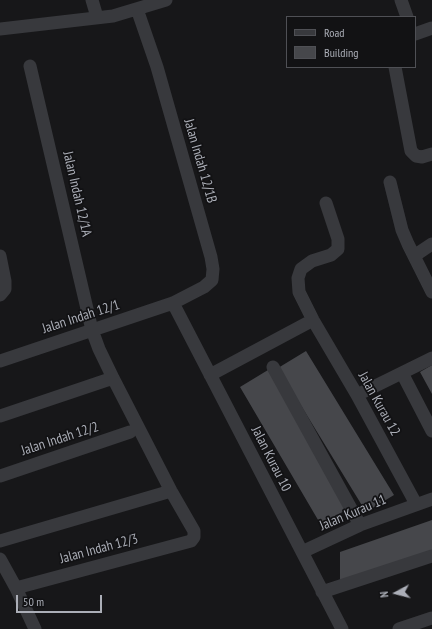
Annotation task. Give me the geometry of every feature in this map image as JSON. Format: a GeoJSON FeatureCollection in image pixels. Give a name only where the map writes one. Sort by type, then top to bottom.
{"type":"FeatureCollection","features":[{"type":"Feature","properties":{"kind":"street"},"geometry":{"type":"LineString","coordinates":[[92,0],[98,17]]}},
{"type":"Feature","properties":{"kind":"street"},"geometry":{"type":"LineString","coordinates":[[0,29],[113,16],[166,0]]}},
{"type":"Feature","properties":{"kind":"street"},"geometry":{"type":"LineString","coordinates":[[401,0],[407,16]]}},
{"type":"Feature","properties":{"kind":"street","name":"Jalan Indah 12/1B"},"geometry":{"type":"LineString","coordinates":[[137,9],[157,67],[211,257],[213,269],[212,280],[204,287],[173,303]]}},
{"type":"Feature","properties":{"kind":"street"},"geometry":{"type":"LineString","coordinates":[[416,34],[432,28]]}},
{"type":"Feature","properties":{"kind":"street","name":"Jalan Indah 12/1A"},"geometry":{"type":"LineString","coordinates":[[30,66],[92,330],[99,349],[113,378],[171,491],[194,531],[194,537],[191,541]]}},
{"type":"Feature","properties":{"kind":"street"},"geometry":{"type":"LineString","coordinates":[[395,68],[411,151],[416,156],[422,157],[432,154]]}},
{"type":"Feature","properties":{"kind":"street"},"geometry":{"type":"LineString","coordinates":[[390,182],[402,230],[432,292]]}},
{"type":"Feature","properties":{"kind":"street","name":"Jalan Kurau 12"},"geometry":{"type":"LineString","coordinates":[[326,203],[338,238],[338,249],[331,255],[312,261],[301,269],[298,278],[300,292],[312,320],[357,395],[416,504]]}},
{"type":"Feature","properties":{"kind":"street"},"geometry":{"type":"LineString","coordinates":[[414,256],[432,244]]}},
{"type":"Feature","properties":{"kind":"street"},"geometry":{"type":"LineString","coordinates":[[0,256],[5,281],[5,289],[0,295]]}},
{"type":"Feature","properties":{"kind":"street","name":"Jalan Indah 12/1"},"geometry":{"type":"LineString","coordinates":[[0,361],[173,303]]}},
{"type":"Feature","properties":{"kind":"street","name":"Jalan Kurau 10"},"geometry":{"type":"LineString","coordinates":[[173,303],[342,629]]}},
{"type":"Feature","properties":{"kind":"street"},"geometry":{"type":"LineString","coordinates":[[210,374],[312,320]]}},
{"type":"Feature","properties":{"kind":"street"},"geometry":{"type":"LineString","coordinates":[[357,395],[432,358]]}},
{"type":"Feature","properties":{"kind":"street"},"geometry":{"type":"LineString","coordinates":[[274,367],[360,525]]}},
{"type":"Feature","properties":{"kind":"street"},"geometry":{"type":"LineString","coordinates":[[402,373],[432,431]]}},
{"type":"Feature","properties":{"kind":"street"},"geometry":{"type":"LineString","coordinates":[[0,416],[113,378]]}},
{"type":"Feature","properties":{"kind":"street","name":"Jalan Indah 12/2"},"geometry":{"type":"LineString","coordinates":[[0,476],[130,432]]}},
{"type":"Feature","properties":{"kind":"street"},"geometry":{"type":"LineString","coordinates":[[0,541],[171,491]]}},
{"type":"Feature","properties":{"kind":"street","name":"Jalan Kurau 11"},"geometry":{"type":"LineString","coordinates":[[302,552],[360,525],[416,504],[432,500]]}},
{"type":"Feature","properties":{"kind":"street","name":"Jalan Indah 12/3"},"geometry":{"type":"LineString","coordinates":[[16,588],[191,541]]}},
{"type":"Feature","properties":{"kind":"street"},"geometry":{"type":"LineString","coordinates":[[322,592],[432,556]]}},
{"type":"Feature","properties":{"kind":"street"},"geometry":{"type":"LineString","coordinates":[[0,560],[16,588],[35,629]]}},
{"type":"Feature","properties":{"kind":"street"},"geometry":{"type":"LineString","coordinates":[[399,629],[432,618]]}},
{"type":"Feature","properties":{"kind":"building"},"geometry":{"type":"Polygon","coordinates":[[[306,351],[394,495],[366,512],[278,368],[306,351]]]}},
{"type":"Feature","properties":{"kind":"building"},"geometry":{"type":"Polygon","coordinates":[[[432,365],[432,394],[420,372],[432,365]]]}},
{"type":"Feature","properties":{"kind":"building"},"geometry":{"type":"Polygon","coordinates":[[[268,370],[349,508],[321,525],[240,387],[268,370]]]}},
{"type":"Feature","properties":{"kind":"building"},"geometry":{"type":"Polygon","coordinates":[[[432,520],[432,551],[340,583],[340,552],[432,520]]]}}]}
